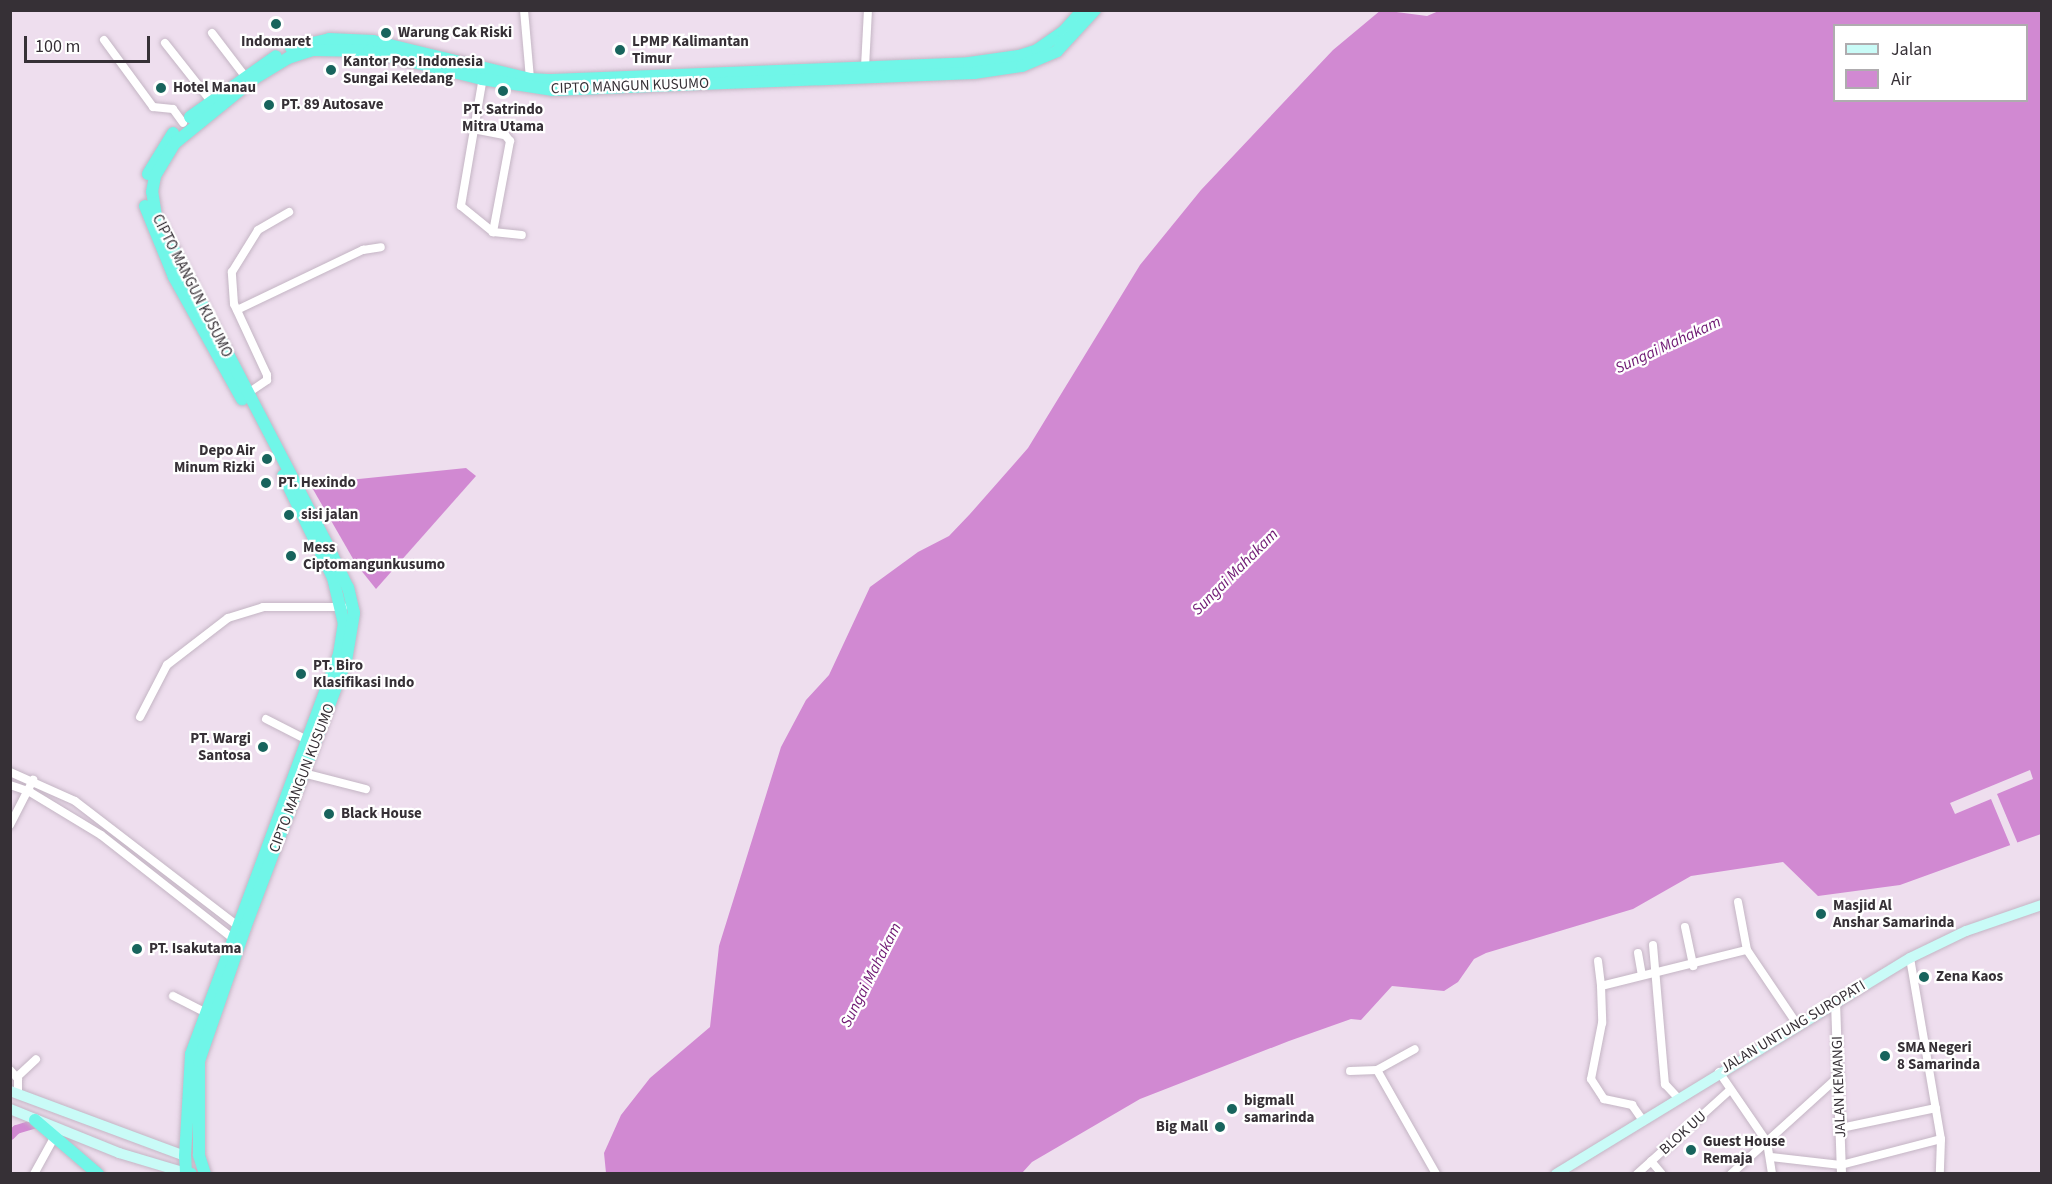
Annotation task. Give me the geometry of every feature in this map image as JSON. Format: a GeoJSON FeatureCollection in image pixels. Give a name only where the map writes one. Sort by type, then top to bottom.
{"type":"FeatureCollection","features":[{"type":"Feature","properties":{"kind":"highway","name":"CIPTO MANGUN KUSUMO"},"geometry":{"type":"LineString","coordinates":[[206,1173],[199,1155],[199,1061],[240,927],[305,739],[339,654],[343,607],[333,578],[278,466],[191,309],[149,220],[144,194],[149,173],[164,144],[183,123],[244,75],[300,44],[340,39],[373,40],[484,73],[553,90],[781,75],[865,67],[969,63],[1020,56],[1051,42],[1083,10]]}},
{"type":"Feature","properties":{"kind":"highway","name":"CIPTO MANGUN KUSUMO"},"geometry":{"type":"LineString","coordinates":[[240,927],[346,662],[354,613],[342,574],[152,205],[155,176],[175,143],[255,78],[304,52],[369,51],[484,73],[530,79],[974,73],[1022,66],[1068,42],[1095,10]]}},
{"type":"Feature","properties":{"kind":"highway","name":"CIPTO MANGUN KUSUMO"},"geometry":{"type":"LineString","coordinates":[[188,1173],[184,1156],[188,1069],[205,1012],[236,940]]}},
{"type":"Feature","properties":{"kind":"highway"},"geometry":{"type":"LineString","coordinates":[[35,1120],[98,1173]]}},
{"type":"Feature","properties":{"kind":"highway"},"geometry":{"type":"LineString","coordinates":[[184,1156],[199,1155]]}},
{"type":"Feature","properties":{"kind":"main road","name":"JALAN UNTUNG SUROPATI"},"geometry":{"type":"LineString","coordinates":[[1556,1173],[1797,1024],[1910,958],[1966,931],[2042,905]]}},
{"type":"Feature","properties":{"kind":"main road"},"geometry":{"type":"LineString","coordinates":[[14,1093],[184,1156]]}},
{"type":"Feature","properties":{"kind":"main road"},"geometry":{"type":"LineString","coordinates":[[10,1109],[119,1153],[188,1173]]}},
{"type":"Feature","properties":{"kind":"street"},"geometry":{"type":"LineString","coordinates":[[524,10],[530,79]]}},
{"type":"Feature","properties":{"kind":"street"},"geometry":{"type":"LineString","coordinates":[[865,67],[868,10]]}},
{"type":"Feature","properties":{"kind":"street"},"geometry":{"type":"LineString","coordinates":[[212,33],[244,75]]}},
{"type":"Feature","properties":{"kind":"street"},"geometry":{"type":"LineString","coordinates":[[104,40],[153,107],[172,109],[183,123]]}},
{"type":"Feature","properties":{"kind":"street"},"geometry":{"type":"LineString","coordinates":[[165,43],[210,100]]}},
{"type":"Feature","properties":{"kind":"street"},"geometry":{"type":"LineString","coordinates":[[484,73],[461,206],[493,232],[522,235]]}},
{"type":"Feature","properties":{"kind":"street"},"geometry":{"type":"LineString","coordinates":[[473,129],[505,135],[510,141],[493,232]]}},
{"type":"Feature","properties":{"kind":"street"},"geometry":{"type":"LineString","coordinates":[[248,393],[267,380],[267,375],[237,310],[232,293],[232,272],[258,230],[289,212]]}},
{"type":"Feature","properties":{"kind":"street"},"geometry":{"type":"LineString","coordinates":[[237,310],[363,250],[381,247]]}},
{"type":"Feature","properties":{"kind":"street"},"geometry":{"type":"LineString","coordinates":[[140,717],[167,665],[228,618],[263,607],[343,607]]}},
{"type":"Feature","properties":{"kind":"street"},"geometry":{"type":"LineString","coordinates":[[266,719],[305,739]]}},
{"type":"Feature","properties":{"kind":"street"},"geometry":{"type":"LineString","coordinates":[[10,772],[33,780],[98,817],[240,927]]}},
{"type":"Feature","properties":{"kind":"street"},"geometry":{"type":"LineString","coordinates":[[303,773],[366,789]]}},
{"type":"Feature","properties":{"kind":"street"},"geometry":{"type":"LineString","coordinates":[[10,825],[30,792],[33,780]]}},
{"type":"Feature","properties":{"kind":"street"},"geometry":{"type":"LineString","coordinates":[[10,785],[30,792],[101,835],[236,940]]}},
{"type":"Feature","properties":{"kind":"street"},"geometry":{"type":"LineString","coordinates":[[1738,902],[1747,950],[1797,1024]]}},
{"type":"Feature","properties":{"kind":"street"},"geometry":{"type":"LineString","coordinates":[[1685,927],[1693,966]]}},
{"type":"Feature","properties":{"kind":"street"},"geometry":{"type":"LineString","coordinates":[[1653,945],[1658,972],[1665,1084],[1678,1098]]}},
{"type":"Feature","properties":{"kind":"street"},"geometry":{"type":"LineString","coordinates":[[1601,986],[1642,975],[1693,966],[1747,950]]}},
{"type":"Feature","properties":{"kind":"street"},"geometry":{"type":"LineString","coordinates":[[1638,953],[1642,975]]}},
{"type":"Feature","properties":{"kind":"street"},"geometry":{"type":"LineString","coordinates":[[1910,958],[1941,1139],[1940,1173]]}},
{"type":"Feature","properties":{"kind":"street"},"geometry":{"type":"LineString","coordinates":[[1598,961],[1602,1023],[1591,1079],[1604,1099],[1632,1104],[1642,1120]]}},
{"type":"Feature","properties":{"kind":"street"},"geometry":{"type":"LineString","coordinates":[[173,996],[205,1012]]}},
{"type":"Feature","properties":{"kind":"street","name":"JALAN KEMANGI"},"geometry":{"type":"LineString","coordinates":[[1835,1001],[1841,1169]]}},
{"type":"Feature","properties":{"kind":"street"},"geometry":{"type":"LineString","coordinates":[[1350,1071],[1377,1070],[1415,1049]]}},
{"type":"Feature","properties":{"kind":"street"},"geometry":{"type":"LineString","coordinates":[[14,1093],[17,1077],[36,1059]]}},
{"type":"Feature","properties":{"kind":"street"},"geometry":{"type":"LineString","coordinates":[[10,1070],[17,1077]]}},
{"type":"Feature","properties":{"kind":"street"},"geometry":{"type":"LineString","coordinates":[[1377,1070],[1436,1173]]}},
{"type":"Feature","properties":{"kind":"street"},"geometry":{"type":"LineString","coordinates":[[1719,1072],[1729,1091],[1767,1142],[1772,1173]]}},
{"type":"Feature","properties":{"kind":"street"},"geometry":{"type":"LineString","coordinates":[[1731,1173],[1839,1076]]}},
{"type":"Feature","properties":{"kind":"street","name":"BLOK UU"},"geometry":{"type":"LineString","coordinates":[[1637,1173],[1729,1091]]}},
{"type":"Feature","properties":{"kind":"street"},"geometry":{"type":"LineString","coordinates":[[1841,1128],[1936,1108]]}},
{"type":"Feature","properties":{"kind":"street"},"geometry":{"type":"LineString","coordinates":[[34,1173],[55,1136]]}},
{"type":"Feature","properties":{"kind":"street"},"geometry":{"type":"LineString","coordinates":[[1771,1157],[1841,1169],[1941,1139]]}},
{"type":"Feature","properties":{"kind":"street"},"geometry":{"type":"LineString","coordinates":[[1651,1161],[1662,1173]]}},
{"type":"Feature","properties":{"kind":"water","name":"Sungai Mahakam"},"geometry":{"type":"Polygon","coordinates":[[[1381,10],[1427,16],[1441,10],[2041,11],[2041,834],[1900,885],[1818,896],[1783,862],[1691,876],[1633,909],[1486,953],[1474,959],[1458,982],[1444,991],[1392,986],[1361,1020],[1351,1019],[1289,1041],[1140,1099],[1032,1162],[1022,1173],[606,1173],[604,1153],[621,1115],[650,1078],[710,1027],[719,946],[781,747],[806,700],[829,675],[870,587],[918,552],[949,536],[1028,448],[1140,265],[1201,190],[1333,50],[1381,10]]]}},
{"type":"Feature","properties":{"kind":"water"},"geometry":{"type":"Polygon","coordinates":[[[466,468],[476,476],[376,589],[356,564],[310,484],[466,468]]]}},
{"type":"Feature","properties":{"kind":"pier"},"geometry":{"type":"Polygon","coordinates":[[[2030,770],[2033,779],[1997,794],[2018,844],[2011,847],[1991,799],[1955,814],[1950,803],[2030,770]]]}},
{"type":"Feature","properties":{"kind":"waterway"},"geometry":{"type":"LineString","coordinates":[[10,1135],[16,1129],[36,1123]]}},
{"type":"Feature","properties":{"kind":"place","name":"Indomaret"},"geometry":{"type":"Point","coordinates":[276,24]}},
{"type":"Feature","properties":{"kind":"place","name":"Warung Cak Riski"},"geometry":{"type":"Point","coordinates":[386,33]}},
{"type":"Feature","properties":{"kind":"place","name":"LPMP Kalimantan Timur"},"geometry":{"type":"Point","coordinates":[620,50]}},
{"type":"Feature","properties":{"kind":"place","name":"Kantor Pos Indonesia Sungai Keledang"},"geometry":{"type":"Point","coordinates":[331,70]}},
{"type":"Feature","properties":{"kind":"place","name":"Hotel Manau"},"geometry":{"type":"Point","coordinates":[161,88]}},
{"type":"Feature","properties":{"kind":"place","name":"PT. Satrindo Mitra Utama"},"geometry":{"type":"Point","coordinates":[503,91]}},
{"type":"Feature","properties":{"kind":"place","name":"PT. 89 Autosave"},"geometry":{"type":"Point","coordinates":[269,105]}},
{"type":"Feature","properties":{"kind":"place","name":"Depo Air Minum Rizki"},"geometry":{"type":"Point","coordinates":[267,459]}},
{"type":"Feature","properties":{"kind":"place","name":"PT. Hexindo"},"geometry":{"type":"Point","coordinates":[266,483]}},
{"type":"Feature","properties":{"kind":"place","name":"sisi jalan"},"geometry":{"type":"Point","coordinates":[289,515]}},
{"type":"Feature","properties":{"kind":"place","name":"Mess Ciptomangunkusumo"},"geometry":{"type":"Point","coordinates":[291,556]}},
{"type":"Feature","properties":{"kind":"place","name":"PT. Biro Klasifikasi Indo"},"geometry":{"type":"Point","coordinates":[301,674]}},
{"type":"Feature","properties":{"kind":"place","name":"PT. Wargi Santosa"},"geometry":{"type":"Point","coordinates":[263,747]}},
{"type":"Feature","properties":{"kind":"place","name":"Black House"},"geometry":{"type":"Point","coordinates":[329,814]}},
{"type":"Feature","properties":{"kind":"place","name":"Masjid Al Anshar Samarinda"},"geometry":{"type":"Point","coordinates":[1821,914]}},
{"type":"Feature","properties":{"kind":"place","name":"PT. Isakutama"},"geometry":{"type":"Point","coordinates":[137,949]}},
{"type":"Feature","properties":{"kind":"place","name":"Zena Kaos"},"geometry":{"type":"Point","coordinates":[1924,977]}},
{"type":"Feature","properties":{"kind":"place","name":"SMA Negeri 8 Samarinda"},"geometry":{"type":"Point","coordinates":[1885,1056]}},
{"type":"Feature","properties":{"kind":"place","name":"bigmall samarinda"},"geometry":{"type":"Point","coordinates":[1232,1109]}},
{"type":"Feature","properties":{"kind":"place","name":"Big Mall"},"geometry":{"type":"Point","coordinates":[1220,1127]}},
{"type":"Feature","properties":{"kind":"place","name":"Guest House Remaja"},"geometry":{"type":"Point","coordinates":[1691,1150]}}]}
